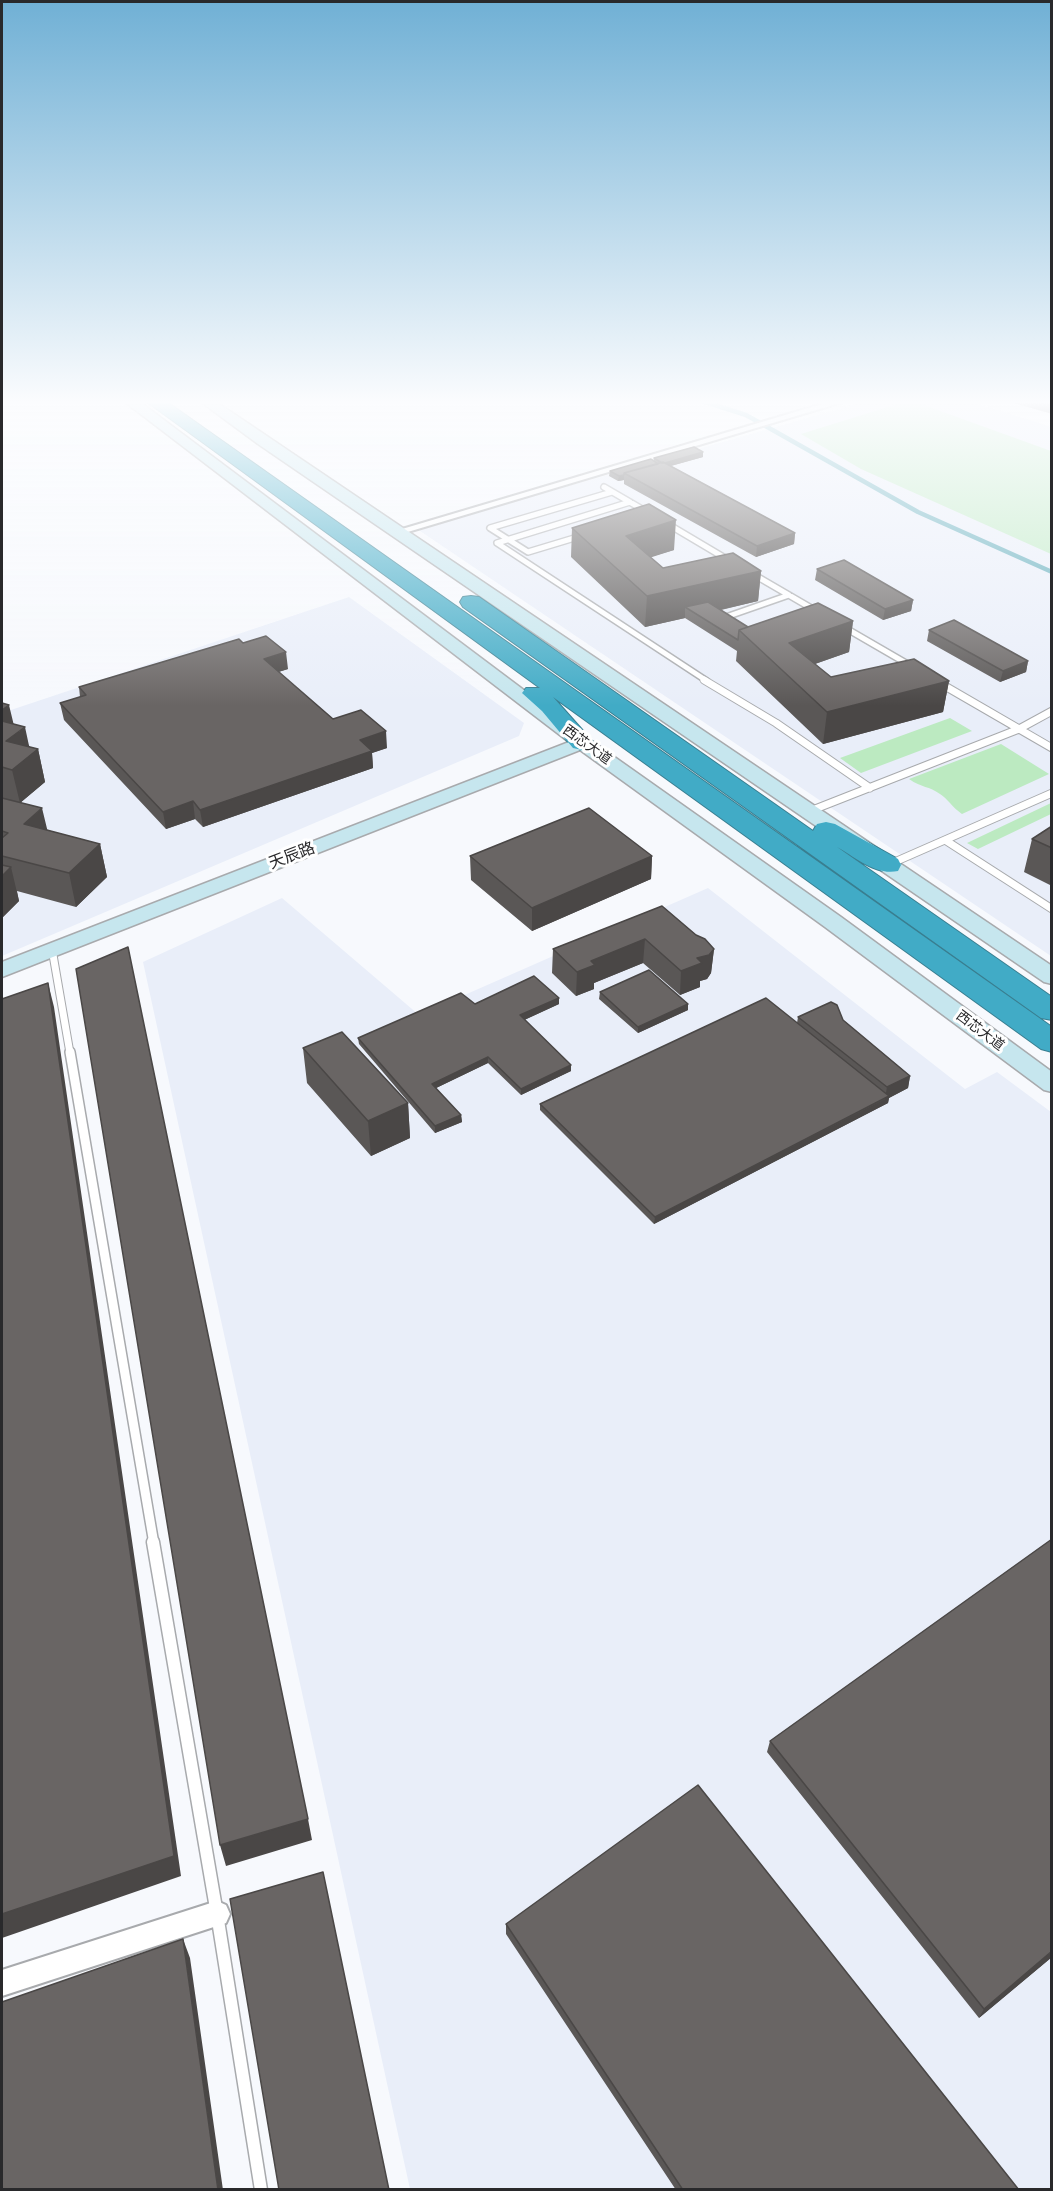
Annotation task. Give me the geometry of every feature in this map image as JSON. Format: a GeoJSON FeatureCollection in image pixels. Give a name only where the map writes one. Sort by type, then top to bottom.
{"type":"FeatureCollection","features":[{"type":"Feature","properties":{"kind":"highway","name":"西芯大道"},"geometry":{"type":"LineString","coordinates":[[295,501],[732,816],[893,927],[1052,1042]]}},
{"type":"Feature","properties":{"kind":"highway"},"geometry":{"type":"LineString","coordinates":[[325,501],[524,638],[1052,1011]]}},
{"type":"Feature","properties":{"kind":"highway"},"geometry":{"type":"LineString","coordinates":[[351,541],[449,628],[550,706],[582,742]]}},
{"type":"Feature","properties":{"kind":"highway"},"geometry":{"type":"LineString","coordinates":[[524,638],[644,711],[783,805],[888,865]]}},
{"type":"Feature","properties":{"kind":"main road","name":"西芯大道"},"geometry":{"type":"LineString","coordinates":[[261,501],[582,742],[833,922],[1052,1084]]}},
{"type":"Feature","properties":{"kind":"main road"},"geometry":{"type":"LineString","coordinates":[[352,501],[1052,977]]}},
{"type":"Feature","properties":{"kind":"main road","name":"天辰路"},"geometry":{"type":"LineString","coordinates":[[2,970],[582,742]]}},
{"type":"Feature","properties":{"kind":"street"},"geometry":{"type":"LineString","coordinates":[[397,532],[501,501]]}},
{"type":"Feature","properties":{"kind":"street"},"geometry":{"type":"LineString","coordinates":[[2,1983],[217,1914]]}},
{"type":"Feature","properties":{"kind":"lane"},"geometry":{"type":"LineString","coordinates":[[581,501],[490,528],[528,552],[584,535]]}},
{"type":"Feature","properties":{"kind":"lane"},"geometry":{"type":"LineString","coordinates":[[640,518],[651,514],[630,502],[497,543],[732,698],[776,723],[870,788]]}},
{"type":"Feature","properties":{"kind":"lane"},"geometry":{"type":"LineString","coordinates":[[661,520],[827,618]]}},
{"type":"Feature","properties":{"kind":"lane"},"geometry":{"type":"LineString","coordinates":[[731,623],[722,617],[789,595]]}},
{"type":"Feature","properties":{"kind":"lane"},"geometry":{"type":"LineString","coordinates":[[807,615],[817,612]]}},
{"type":"Feature","properties":{"kind":"lane"},"geometry":{"type":"LineString","coordinates":[[837,623],[918,670]]}},
{"type":"Feature","properties":{"kind":"lane"},"geometry":{"type":"LineString","coordinates":[[928,676],[1052,748]]}},
{"type":"Feature","properties":{"kind":"lane"},"geometry":{"type":"LineString","coordinates":[[810,811],[1019,729],[1052,711]]}},
{"type":"Feature","properties":{"kind":"lane"},"geometry":{"type":"LineString","coordinates":[[888,865],[1052,793]]}},
{"type":"Feature","properties":{"kind":"lane"},"geometry":{"type":"LineString","coordinates":[[945,840],[1052,909]]}},
{"type":"Feature","properties":{"kind":"lane"},"geometry":{"type":"LineString","coordinates":[[52,949],[217,1914],[261,2190]]}},
{"type":"Feature","properties":{"kind":"shaded area"},"geometry":{"type":"Polygon","coordinates":[[[515,501],[1051,501],[1051,956],[417,529],[515,501]]]}},
{"type":"Feature","properties":{"kind":"shaded area"},"geometry":{"type":"Polygon","coordinates":[[[349,597],[524,723],[519,736],[2,956],[2,713],[349,597]]]}},
{"type":"Feature","properties":{"kind":"shaded area"},"geometry":{"type":"Polygon","coordinates":[[[708,888],[965,1089],[997,1072],[1051,1112],[1051,2189],[410,2189],[143,962],[282,898],[419,1015],[708,888]]]}},
{"type":"Feature","properties":{"kind":"green space"},"geometry":{"type":"Polygon","coordinates":[[[933,501],[1051,501],[1051,554],[933,501]]]}},
{"type":"Feature","properties":{"kind":"green space"},"geometry":{"type":"Polygon","coordinates":[[[950,718],[972,731],[861,773],[840,758],[950,718]]]}},
{"type":"Feature","properties":{"kind":"green space"},"geometry":{"type":"Polygon","coordinates":[[[1001,744],[1049,774],[962,814],[940,794],[909,779],[1001,744]]]}},
{"type":"Feature","properties":{"kind":"green space"},"geometry":{"type":"Polygon","coordinates":[[[1051,803],[1051,814],[978,849],[967,843],[1051,803]]]}},
{"type":"Feature","properties":{"kind":"building"},"geometry":{"type":"Polygon","coordinates":[[[675,501],[736,501],[795,533],[757,546],[675,501]]]}},
{"type":"Feature","properties":{"kind":"building"},"geometry":{"type":"Polygon","coordinates":[[[649,504],[676,520],[626,536],[663,568],[733,553],[761,571],[647,596],[572,528],[649,504]]]}},
{"type":"Feature","properties":{"kind":"building"},"geometry":{"type":"Polygon","coordinates":[[[844,560],[913,600],[885,609],[817,569],[844,560]]]}},
{"type":"Feature","properties":{"kind":"building"},"geometry":{"type":"Polygon","coordinates":[[[708,602],[748,627],[739,630],[738,640],[685,607],[708,602]]]}},
{"type":"Feature","properties":{"kind":"building"},"geometry":{"type":"Polygon","coordinates":[[[818,603],[853,621],[789,643],[831,677],[914,659],[949,681],[827,712],[739,630],[818,603]]]}},
{"type":"Feature","properties":{"kind":"building"},"geometry":{"type":"Polygon","coordinates":[[[954,620],[1028,661],[1003,671],[929,630],[954,620]]]}},
{"type":"Feature","properties":{"kind":"building"},"geometry":{"type":"Polygon","coordinates":[[[266,636],[286,652],[264,659],[333,719],[361,710],[386,731],[360,740],[372,751],[200,810],[193,801],[163,812],[60,703],[86,695],[79,687],[239,639],[243,643],[266,636]]]}},
{"type":"Feature","properties":{"kind":"building"},"geometry":{"type":"Polygon","coordinates":[[[2,703],[9,705],[2,710],[2,703]]]}},
{"type":"Feature","properties":{"kind":"building"},"geometry":{"type":"Polygon","coordinates":[[[2,721],[25,727],[6,741],[38,749],[12,770],[2,767],[2,721]]]}},
{"type":"Feature","properties":{"kind":"building"},"geometry":{"type":"Polygon","coordinates":[[[2,798],[42,808],[24,824],[100,844],[69,873],[2,856],[2,838],[8,833],[2,831],[2,798]]]}},
{"type":"Feature","properties":{"kind":"building"},"geometry":{"type":"Polygon","coordinates":[[[589,808],[652,856],[532,908],[470,856],[589,808]]]}},
{"type":"Feature","properties":{"kind":"building"},"geometry":{"type":"Polygon","coordinates":[[[1052,826],[1052,848],[1032,839],[1052,826]]]}},
{"type":"Feature","properties":{"kind":"building"},"geometry":{"type":"Polygon","coordinates":[[[2,865],[11,867],[2,876],[2,865]]]}},
{"type":"Feature","properties":{"kind":"building"},"geometry":{"type":"Polygon","coordinates":[[[662,906],[696,935],[705,939],[714,949],[709,955],[697,958],[702,963],[681,971],[645,939],[591,961],[595,965],[577,972],[553,949],[662,906]]]}},
{"type":"Feature","properties":{"kind":"building"},"geometry":{"type":"Polygon","coordinates":[[[128,947],[308,1819],[220,1845],[76,969],[128,947]]]}},
{"type":"Feature","properties":{"kind":"building"},"geometry":{"type":"Polygon","coordinates":[[[649,970],[688,1004],[638,1027],[600,992],[649,970]]]}},
{"type":"Feature","properties":{"kind":"building"},"geometry":{"type":"Polygon","coordinates":[[[534,976],[559,998],[520,1015],[571,1065],[521,1089],[488,1057],[432,1084],[461,1115],[435,1126],[358,1038],[461,993],[475,1004],[534,976]]]}},
{"type":"Feature","properties":{"kind":"building"},"geometry":{"type":"Polygon","coordinates":[[[48,983],[174,1856],[2,1914],[2,999],[48,983]]]}},
{"type":"Feature","properties":{"kind":"building"},"geometry":{"type":"Polygon","coordinates":[[[766,998],[889,1096],[655,1217],[540,1104],[766,998]]]}},
{"type":"Feature","properties":{"kind":"building"},"geometry":{"type":"Polygon","coordinates":[[[831,1002],[837,1005],[843,1020],[910,1076],[887,1087],[798,1017],[831,1002]]]}},
{"type":"Feature","properties":{"kind":"building"},"geometry":{"type":"Polygon","coordinates":[[[342,1032],[408,1103],[368,1121],[303,1048],[342,1032]]]}},
{"type":"Feature","properties":{"kind":"building"},"geometry":{"type":"Polygon","coordinates":[[[1052,1539],[1052,1951],[984,2009],[770,1741],[1052,1539]]]}},
{"type":"Feature","properties":{"kind":"building"},"geometry":{"type":"Polygon","coordinates":[[[698,1785],[1019,2190],[683,2190],[506,1924],[698,1785]]]}},
{"type":"Feature","properties":{"kind":"building"},"geometry":{"type":"Polygon","coordinates":[[[323,1872],[389,2190],[279,2190],[230,1899],[323,1872]]]}},
{"type":"Feature","properties":{"kind":"building"},"geometry":{"type":"Polygon","coordinates":[[[183,1939],[218,2190],[2,2190],[2,2002],[183,1939]]]}},
{"type":"Feature","properties":{"kind":"waterway"},"geometry":{"type":"LineString","coordinates":[[899,501],[1052,572]]}}]}
